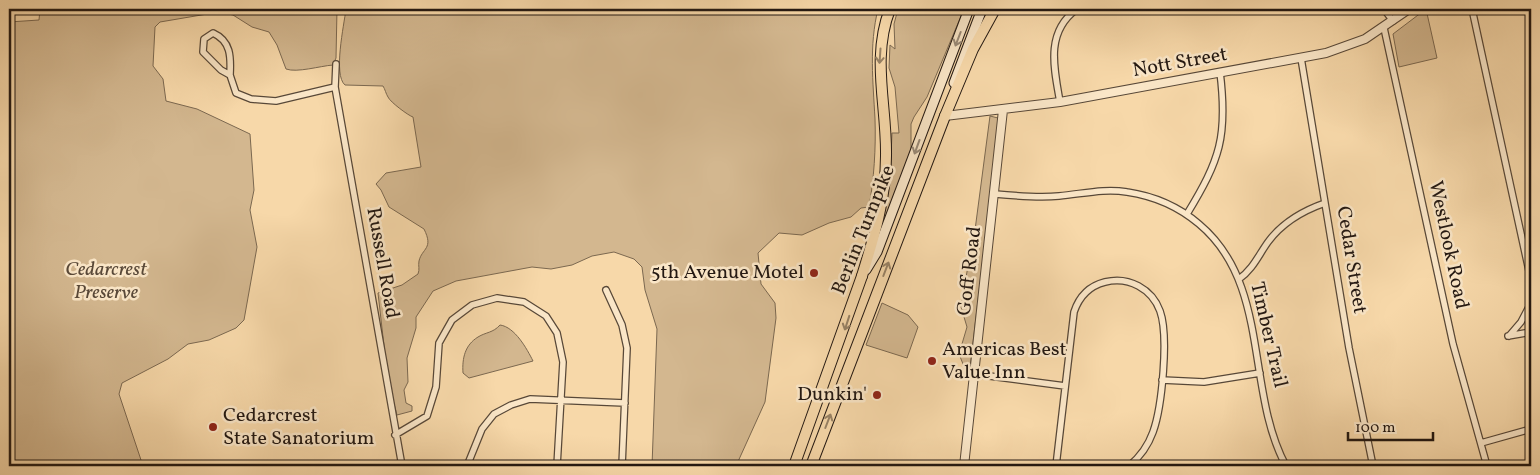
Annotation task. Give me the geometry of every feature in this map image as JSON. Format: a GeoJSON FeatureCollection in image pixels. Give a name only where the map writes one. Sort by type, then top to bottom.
{"type":"FeatureCollection","features":[{"type":"Feature","properties":{"kind":"highway"},"geometry":{"type":"LineString","coordinates":[[862,276],[878,222],[885,178],[886,148],[879,60],[882,35],[890,9]]}},
{"type":"Feature","properties":{"kind":"highway"},"geometry":{"type":"LineString","coordinates":[[945,116],[973,49],[995,9]]}},
{"type":"Feature","properties":{"kind":"highway","name":"Berlin Turnpike"},"geometry":{"type":"LineString","coordinates":[[811,466],[945,116]]}},
{"type":"Feature","properties":{"kind":"highway","name":"Berlin Turnpike"},"geometry":{"type":"LineString","coordinates":[[794,466],[862,276]]}},
{"type":"Feature","properties":{"kind":"main road","name":"Berlin Turnpike"},"geometry":{"type":"LineString","coordinates":[[862,276],[877,252],[969,9]]}},
{"type":"Feature","properties":{"kind":"main road","name":"Berlin Turnpike"},"geometry":{"type":"LineString","coordinates":[[945,116],[949,96],[982,9]]}},
{"type":"Feature","properties":{"kind":"main road"},"geometry":{"type":"LineString","coordinates":[[927,118],[945,116]]}},
{"type":"Feature","properties":{"kind":"street"},"geometry":{"type":"LineString","coordinates":[[1060,102],[1054,62],[1054,43],[1063,22],[1077,9]]}},
{"type":"Feature","properties":{"kind":"street"},"geometry":{"type":"LineString","coordinates":[[1384,9],[1394,21]]}},
{"type":"Feature","properties":{"kind":"street","name":"Nott Street"},"geometry":{"type":"LineString","coordinates":[[945,116],[1060,102],[1301,58],[1343,48],[1384,28],[1409,9]]}},
{"type":"Feature","properties":{"kind":"street"},"geometry":{"type":"LineString","coordinates":[[1472,9],[1531,280]]}},
{"type":"Feature","properties":{"kind":"street","name":"Westlook Road"},"geometry":{"type":"LineString","coordinates":[[1384,28],[1453,344],[1487,466]]}},
{"type":"Feature","properties":{"kind":"street"},"geometry":{"type":"LineString","coordinates":[[230,75],[203,52],[204,39],[213,33],[222,37],[228,46],[231,59],[230,75],[236,93],[251,99],[276,101],[335,87]]}},
{"type":"Feature","properties":{"kind":"street","name":"Cedar Street"},"geometry":{"type":"LineString","coordinates":[[1301,58],[1350,354],[1373,466]]}},
{"type":"Feature","properties":{"kind":"street","name":"Russell Road"},"geometry":{"type":"LineString","coordinates":[[336,64],[335,87],[402,466]]}},
{"type":"Feature","properties":{"kind":"street"},"geometry":{"type":"LineString","coordinates":[[1186,214],[1212,172],[1221,144],[1224,107],[1220,72]]}},
{"type":"Feature","properties":{"kind":"street","name":"Goff Road"},"geometry":{"type":"LineString","coordinates":[[964,466],[1003,110]]}},
{"type":"Feature","properties":{"kind":"street","name":"Timber Trail"},"geometry":{"type":"LineString","coordinates":[[995,194],[1046,197],[1099,191],[1122,191],[1153,198],[1186,214],[1203,226],[1220,245],[1239,279],[1274,438],[1286,466]]}},
{"type":"Feature","properties":{"kind":"street"},"geometry":{"type":"LineString","coordinates":[[1239,279],[1252,268],[1268,242],[1286,223],[1304,211],[1325,203]]}},
{"type":"Feature","properties":{"kind":"street"},"geometry":{"type":"LineString","coordinates":[[1056,466],[1072,323],[1077,305],[1091,288],[1116,280],[1130,282],[1141,287],[1152,297],[1159,309],[1163,334],[1162,380],[1153,431],[1143,451],[1129,466]]}},
{"type":"Feature","properties":{"kind":"street"},"geometry":{"type":"LineString","coordinates":[[606,290],[622,324],[627,348],[622,466]]}},
{"type":"Feature","properties":{"kind":"street"},"geometry":{"type":"LineString","coordinates":[[395,435],[427,416],[436,386],[439,343],[452,320],[472,305],[497,298],[524,302],[546,316],[557,333],[563,362],[557,466]]}},
{"type":"Feature","properties":{"kind":"street"},"geometry":{"type":"LineString","coordinates":[[1531,303],[1523,318],[1507,336],[1531,332]]}},
{"type":"Feature","properties":{"kind":"street"},"geometry":{"type":"LineString","coordinates":[[1162,380],[1212,381],[1260,373]]}},
{"type":"Feature","properties":{"kind":"street"},"geometry":{"type":"LineString","coordinates":[[974,374],[1065,386]]}},
{"type":"Feature","properties":{"kind":"street"},"geometry":{"type":"LineString","coordinates":[[468,466],[482,429],[494,414],[530,398],[624,403]]}},
{"type":"Feature","properties":{"kind":"street"},"geometry":{"type":"LineString","coordinates":[[1481,443],[1531,429]]}},
{"type":"Feature","properties":{"kind":"green space","name":"Cedarcrest Preserve"},"geometry":{"type":"Polygon","coordinates":[[[40,9],[337,9],[336,58],[333,65],[302,70],[286,69],[277,45],[269,32],[252,27],[233,15],[219,12],[160,22],[155,27],[153,66],[163,79],[166,101],[197,109],[250,134],[254,190],[250,210],[257,247],[244,320],[236,328],[209,340],[188,344],[168,359],[122,383],[119,394],[143,466],[9,466],[9,22],[39,20],[40,9]]]}},
{"type":"Feature","properties":{"kind":"green space"},"geometry":{"type":"Polygon","coordinates":[[[346,9],[878,9],[873,36],[875,141],[869,207],[861,208],[851,217],[829,223],[802,235],[779,233],[758,253],[761,284],[775,303],[776,318],[765,402],[736,466],[652,466],[657,329],[645,290],[642,267],[634,259],[614,252],[592,256],[572,265],[551,269],[532,267],[456,281],[433,291],[416,317],[416,328],[407,358],[408,382],[404,390],[406,403],[412,406],[412,411],[397,415],[388,381],[378,293],[402,285],[418,274],[420,257],[428,241],[424,229],[389,207],[376,184],[386,173],[421,167],[413,117],[389,99],[383,86],[345,85],[342,80],[340,61],[346,9]]]}},
{"type":"Feature","properties":{"kind":"green space"},"geometry":{"type":"Polygon","coordinates":[[[898,9],[964,9],[927,97],[911,124],[911,153],[878,240],[890,180],[892,133],[899,133],[895,87],[889,68],[890,45],[895,49],[894,24],[898,9]]]}},
{"type":"Feature","properties":{"kind":"green space"},"geometry":{"type":"Polygon","coordinates":[[[1426,9],[1437,58],[1399,67],[1393,34],[1426,9]]]}},
{"type":"Feature","properties":{"kind":"green space"},"geometry":{"type":"Polygon","coordinates":[[[990,116],[998,118],[999,122],[970,368],[965,369],[959,354],[967,327],[961,307],[969,260],[979,249],[975,230],[990,116]]]}},
{"type":"Feature","properties":{"kind":"green space"},"geometry":{"type":"Polygon","coordinates":[[[882,303],[908,315],[918,327],[907,358],[866,345],[882,303]]]}},
{"type":"Feature","properties":{"kind":"green space"},"geometry":{"type":"Polygon","coordinates":[[[500,325],[515,334],[533,361],[469,378],[463,373],[463,362],[467,348],[478,337],[495,330],[500,325]]]}},
{"type":"Feature","properties":{"kind":"place","name":"5th Avenue Motel"},"geometry":{"type":"Point","coordinates":[814,273]}},
{"type":"Feature","properties":{"kind":"place","name":"Americas Best Value Inn"},"geometry":{"type":"Point","coordinates":[932,361]}},
{"type":"Feature","properties":{"kind":"place","name":"Dunkin'"},"geometry":{"type":"Point","coordinates":[877,395]}},
{"type":"Feature","properties":{"kind":"place","name":"Cedarcrest State Sanatorium"},"geometry":{"type":"Point","coordinates":[213,427]}}]}
